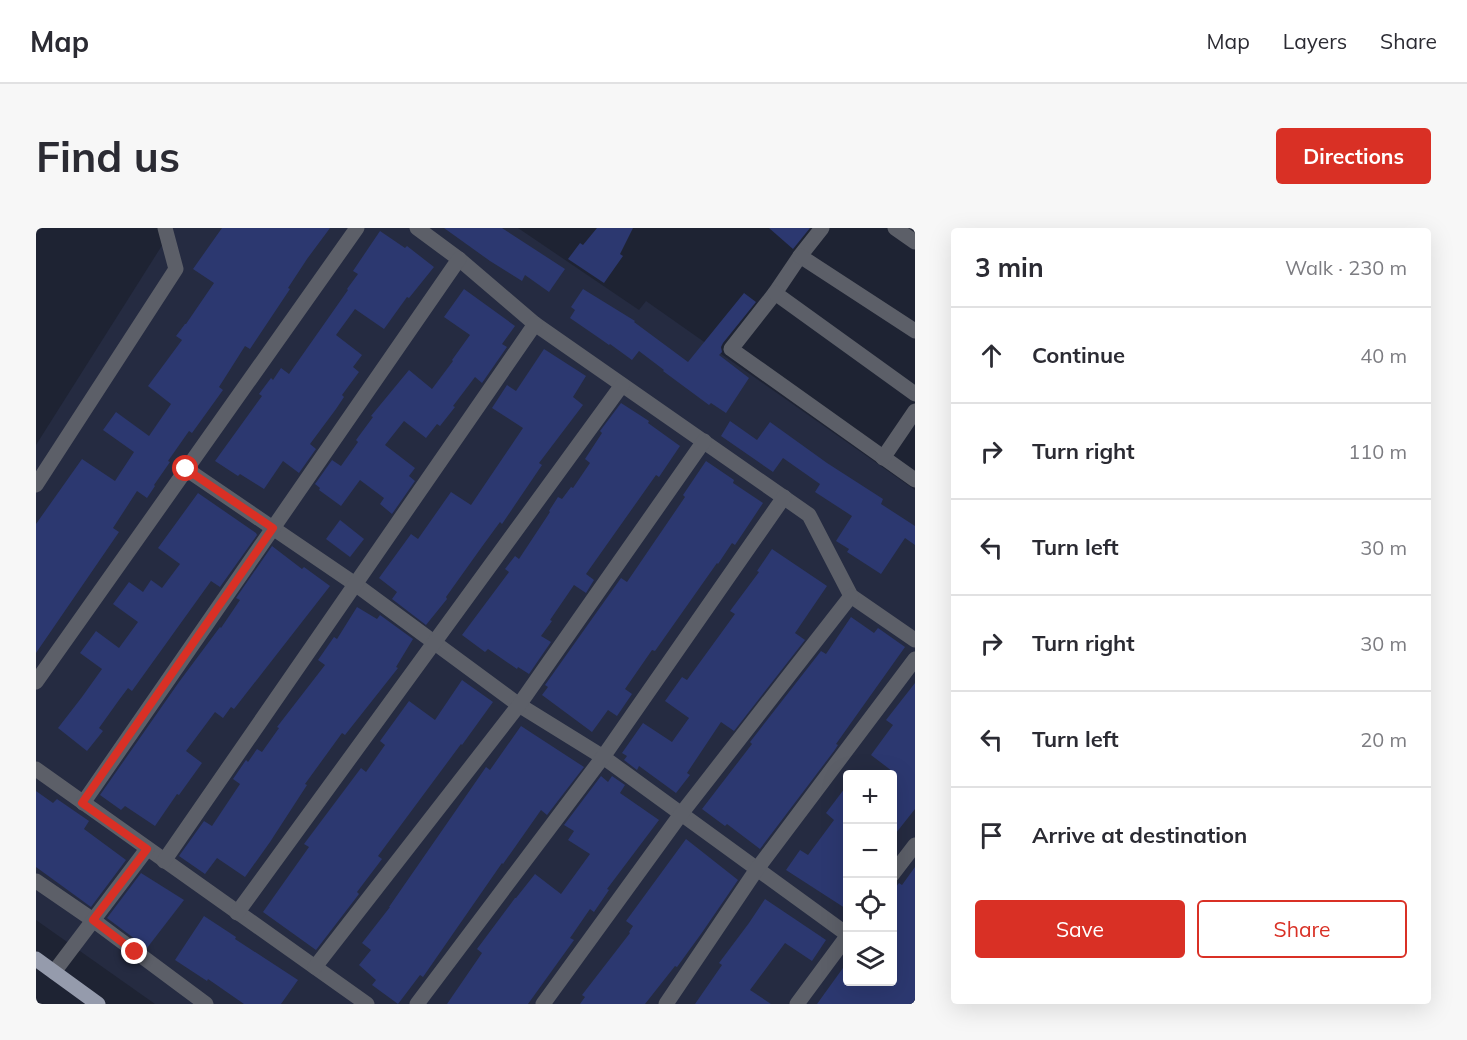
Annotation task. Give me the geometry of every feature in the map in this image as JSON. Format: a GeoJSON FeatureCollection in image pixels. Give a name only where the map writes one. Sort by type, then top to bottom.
{"type":"FeatureCollection","features":[{"type":"Feature","properties":{"kind":"main road"},"geometry":{"type":"LineString","coordinates":[[36,959],[98,1004]]}},
{"type":"Feature","properties":{"kind":"lane"},"geometry":{"type":"LineString","coordinates":[[36,485],[176,269],[165,228]]}},
{"type":"Feature","properties":{"kind":"lane"},"geometry":{"type":"LineString","coordinates":[[36,682],[357,228]]}},
{"type":"Feature","properties":{"kind":"lane"},"geometry":{"type":"LineString","coordinates":[[417,228],[459,259],[535,324],[809,515],[850,596],[915,640]]}},
{"type":"Feature","properties":{"kind":"lane"},"geometry":{"type":"LineString","coordinates":[[822,228],[731,349],[915,480]]}},
{"type":"Feature","properties":{"kind":"lane"},"geometry":{"type":"LineString","coordinates":[[895,228],[915,242]]}},
{"type":"Feature","properties":{"kind":"lane"},"geometry":{"type":"LineString","coordinates":[[800,256],[915,331]]}},
{"type":"Feature","properties":{"kind":"lane"},"geometry":{"type":"LineString","coordinates":[[82,803],[459,259]]}},
{"type":"Feature","properties":{"kind":"lane"},"geometry":{"type":"LineString","coordinates":[[775,293],[915,394]]}},
{"type":"Feature","properties":{"kind":"lane"},"geometry":{"type":"LineString","coordinates":[[164,861],[535,324]]}},
{"type":"Feature","properties":{"kind":"lane"},"geometry":{"type":"LineString","coordinates":[[237,913],[622,385]]}},
{"type":"Feature","properties":{"kind":"lane"},"geometry":{"type":"LineString","coordinates":[[883,458],[915,411]]}},
{"type":"Feature","properties":{"kind":"lane"},"geometry":{"type":"LineString","coordinates":[[315,967],[519,705],[704,441]]}},
{"type":"Feature","properties":{"kind":"lane"},"geometry":{"type":"LineString","coordinates":[[186,469],[355,584],[519,705],[603,757],[844,932]]}},
{"type":"Feature","properties":{"kind":"lane"},"geometry":{"type":"LineString","coordinates":[[417,1004],[603,757],[784,496]]}},
{"type":"Feature","properties":{"kind":"lane"},"geometry":{"type":"LineString","coordinates":[[543,1004],[681,814],[850,596]]}},
{"type":"Feature","properties":{"kind":"lane"},"geometry":{"type":"LineString","coordinates":[[666,1004],[757,869],[915,659]]}},
{"type":"Feature","properties":{"kind":"lane"},"geometry":{"type":"LineString","coordinates":[[36,769],[367,1004]]}},
{"type":"Feature","properties":{"kind":"lane"},"geometry":{"type":"LineString","coordinates":[[897,868],[915,845]]}},
{"type":"Feature","properties":{"kind":"lane"},"geometry":{"type":"LineString","coordinates":[[54,972],[147,849]]}},
{"type":"Feature","properties":{"kind":"lane"},"geometry":{"type":"LineString","coordinates":[[36,881],[93,920],[206,1004]]}},
{"type":"Feature","properties":{"kind":"lane"},"geometry":{"type":"LineString","coordinates":[[797,1004],[843,942]]}},
{"type":"Feature","properties":{"kind":"shaded area"},"geometry":{"type":"Polygon","coordinates":[[[173,228],[518,228],[639,310],[646,301],[915,490],[915,1004],[155,1004],[36,920],[36,445],[173,228]]]}},
{"type":"Feature","properties":{"kind":"building"},"geometry":{"type":"Polygon","coordinates":[[[222,228],[330,228],[307,259],[250,349],[245,346],[219,387],[223,390],[192,433],[189,431],[168,461],[170,462],[147,498],[137,491],[113,528],[119,532],[36,653],[36,524],[82,459],[115,481],[134,452],[103,430],[116,412],[149,436],[171,404],[148,386],[182,340],[176,336],[214,283],[193,269],[222,228]]]}},
{"type":"Feature","properties":{"kind":"building"},"geometry":{"type":"Polygon","coordinates":[[[444,228],[502,228],[565,269],[549,292],[525,275],[522,281],[444,228]]]}},
{"type":"Feature","properties":{"kind":"building"},"geometry":{"type":"Polygon","coordinates":[[[597,228],[633,228],[620,254],[623,256],[604,283],[568,259],[580,243],[583,245],[597,228]]]}},
{"type":"Feature","properties":{"kind":"building"},"geometry":{"type":"Polygon","coordinates":[[[769,228],[810,228],[793,249],[769,228]]]}},
{"type":"Feature","properties":{"kind":"building"},"geometry":{"type":"Polygon","coordinates":[[[380,231],[405,248],[407,246],[434,267],[409,298],[407,297],[384,329],[355,309],[336,335],[362,355],[353,367],[359,372],[342,395],[344,397],[336,409],[310,444],[316,449],[299,473],[283,461],[264,489],[240,474],[238,476],[215,461],[262,396],[259,394],[271,378],[273,380],[281,368],[289,374],[348,290],[358,274],[353,271],[380,231]]]}},
{"type":"Feature","properties":{"kind":"building"},"geometry":{"type":"Polygon","coordinates":[[[464,289],[515,326],[502,344],[507,347],[482,383],[475,377],[440,426],[437,424],[426,438],[404,421],[385,445],[415,468],[409,476],[415,481],[392,514],[380,504],[384,498],[360,480],[341,506],[319,490],[320,488],[315,484],[332,460],[341,466],[373,417],[371,416],[409,370],[432,389],[470,335],[444,317],[464,289]]]}},
{"type":"Feature","properties":{"kind":"building"},"geometry":{"type":"Polygon","coordinates":[[[583,289],[635,321],[688,362],[744,293],[756,302],[721,347],[722,352],[719,355],[749,378],[726,413],[711,403],[709,405],[639,351],[632,360],[570,318],[575,310],[571,307],[583,289]]]}},
{"type":"Feature","properties":{"kind":"building"},"geometry":{"type":"Polygon","coordinates":[[[544,349],[586,376],[573,397],[583,405],[539,463],[542,465],[502,524],[500,522],[446,597],[447,599],[426,625],[392,599],[397,592],[379,578],[411,534],[418,539],[451,492],[471,505],[523,428],[492,408],[507,385],[516,391],[544,349]]]}},
{"type":"Feature","properties":{"kind":"building"},"geometry":{"type":"Polygon","coordinates":[[[621,403],[649,421],[648,423],[680,446],[659,477],[656,475],[586,574],[594,580],[586,593],[574,585],[550,620],[552,621],[541,636],[551,642],[529,674],[518,667],[517,669],[488,649],[485,652],[462,635],[509,572],[505,569],[515,556],[519,559],[558,497],[562,499],[571,487],[573,488],[590,463],[585,459],[602,433],[600,431],[621,403]]]}},
{"type":"Feature","properties":{"kind":"building"},"geometry":{"type":"Polygon","coordinates":[[[730,421],[757,440],[770,422],[883,499],[881,504],[915,526],[915,545],[905,538],[881,574],[847,552],[849,549],[836,541],[852,516],[815,492],[820,484],[783,458],[773,472],[721,436],[730,421]]]}},
{"type":"Feature","properties":{"kind":"building"},"geometry":{"type":"Polygon","coordinates":[[[706,461],[763,503],[735,545],[732,543],[625,689],[632,694],[617,716],[608,710],[592,732],[542,695],[548,687],[545,685],[621,578],[627,582],[685,497],[683,495],[706,461]]]}},
{"type":"Feature","properties":{"kind":"building"},"geometry":{"type":"Polygon","coordinates":[[[198,493],[257,535],[220,587],[211,581],[132,691],[128,688],[119,700],[99,728],[103,731],[87,751],[58,728],[102,669],[80,653],[96,631],[119,648],[138,622],[113,604],[129,582],[143,592],[151,580],[162,588],[180,564],[158,548],[198,493]]]}},
{"type":"Feature","properties":{"kind":"building"},"geometry":{"type":"Polygon","coordinates":[[[340,520],[364,539],[350,557],[326,539],[340,520]]]}},
{"type":"Feature","properties":{"kind":"building"},"geometry":{"type":"Polygon","coordinates":[[[272,546],[302,569],[304,567],[330,586],[234,709],[231,707],[223,718],[215,712],[186,751],[202,763],[155,826],[125,806],[121,810],[100,795],[179,682],[221,628],[240,600],[236,598],[272,546]]]}},
{"type":"Feature","properties":{"kind":"building"},"geometry":{"type":"Polygon","coordinates":[[[772,549],[827,586],[795,633],[805,640],[734,731],[721,722],[687,773],[690,775],[676,793],[639,766],[637,770],[624,760],[627,756],[622,753],[643,723],[672,742],[689,718],[665,701],[682,677],[687,680],[735,614],[730,611],[759,572],[757,571],[772,549]]]}},
{"type":"Feature","properties":{"kind":"building"},"geometry":{"type":"Polygon","coordinates":[[[357,607],[377,619],[380,615],[413,639],[396,667],[398,668],[345,735],[342,733],[305,784],[307,785],[245,877],[217,858],[205,874],[179,856],[204,821],[212,826],[240,784],[233,779],[257,749],[262,752],[279,728],[277,727],[325,665],[318,660],[334,637],[337,639],[357,607]]]}},
{"type":"Feature","properties":{"kind":"building"},"geometry":{"type":"Polygon","coordinates":[[[851,617],[874,633],[878,628],[905,647],[836,744],[838,745],[834,751],[760,849],[727,824],[725,826],[702,809],[752,744],[750,742],[821,651],[826,654],[851,617]]]}},
{"type":"Feature","properties":{"kind":"building"},"geometry":{"type":"Polygon","coordinates":[[[462,680],[493,702],[378,856],[382,859],[357,892],[359,894],[316,950],[263,912],[309,847],[304,844],[361,768],[366,772],[385,745],[380,741],[409,701],[435,720],[462,680]]]}},
{"type":"Feature","properties":{"kind":"building"},"geometry":{"type":"Polygon","coordinates":[[[915,683],[915,809],[897,832],[897,770],[891,770],[871,755],[893,725],[886,720],[915,683]]]}},
{"type":"Feature","properties":{"kind":"building"},"geometry":{"type":"Polygon","coordinates":[[[521,726],[584,767],[547,815],[541,810],[423,977],[420,975],[398,1004],[372,985],[376,980],[359,965],[371,950],[362,943],[390,907],[486,767],[490,770],[521,726]]]}},
{"type":"Feature","properties":{"kind":"building"},"geometry":{"type":"Polygon","coordinates":[[[601,776],[608,782],[612,776],[625,785],[620,793],[659,820],[607,889],[609,890],[594,912],[590,909],[570,938],[574,940],[528,1004],[447,1004],[482,953],[477,949],[535,874],[561,894],[590,854],[568,840],[574,831],[564,825],[601,776]]]}},
{"type":"Feature","properties":{"kind":"building"},"geometry":{"type":"Polygon","coordinates":[[[36,791],[53,803],[57,799],[89,821],[84,829],[126,860],[91,907],[36,867],[36,791]]]}},
{"type":"Feature","properties":{"kind":"building"},"geometry":{"type":"Polygon","coordinates":[[[843,791],[843,907],[786,870],[800,850],[808,855],[834,820],[826,813],[843,791]]]}},
{"type":"Feature","properties":{"kind":"building"},"geometry":{"type":"Polygon","coordinates":[[[686,839],[738,880],[677,967],[675,966],[645,1004],[580,1004],[585,997],[582,995],[630,933],[633,926],[626,921],[686,839]]]}},
{"type":"Feature","properties":{"kind":"building"},"geometry":{"type":"Polygon","coordinates":[[[915,867],[915,1004],[817,1004],[843,968],[843,986],[897,986],[897,886],[899,883],[902,885],[915,867]]]}},
{"type":"Feature","properties":{"kind":"building"},"geometry":{"type":"Polygon","coordinates":[[[141,873],[184,900],[147,948],[107,918],[141,873]]]}},
{"type":"Feature","properties":{"kind":"building"},"geometry":{"type":"Polygon","coordinates":[[[765,899],[826,940],[812,961],[785,943],[750,990],[771,1004],[695,1004],[722,965],[719,963],[765,899]]]}},
{"type":"Feature","properties":{"kind":"building"},"geometry":{"type":"Polygon","coordinates":[[[204,916],[298,980],[281,1004],[244,1004],[175,960],[204,916]]]}},
{"type":"Feature","properties":{"kind":"route"},"geometry":{"type":"LineString","coordinates":[[135,952],[93,920],[147,849],[82,803],[273,528],[186,469]]}}]}
